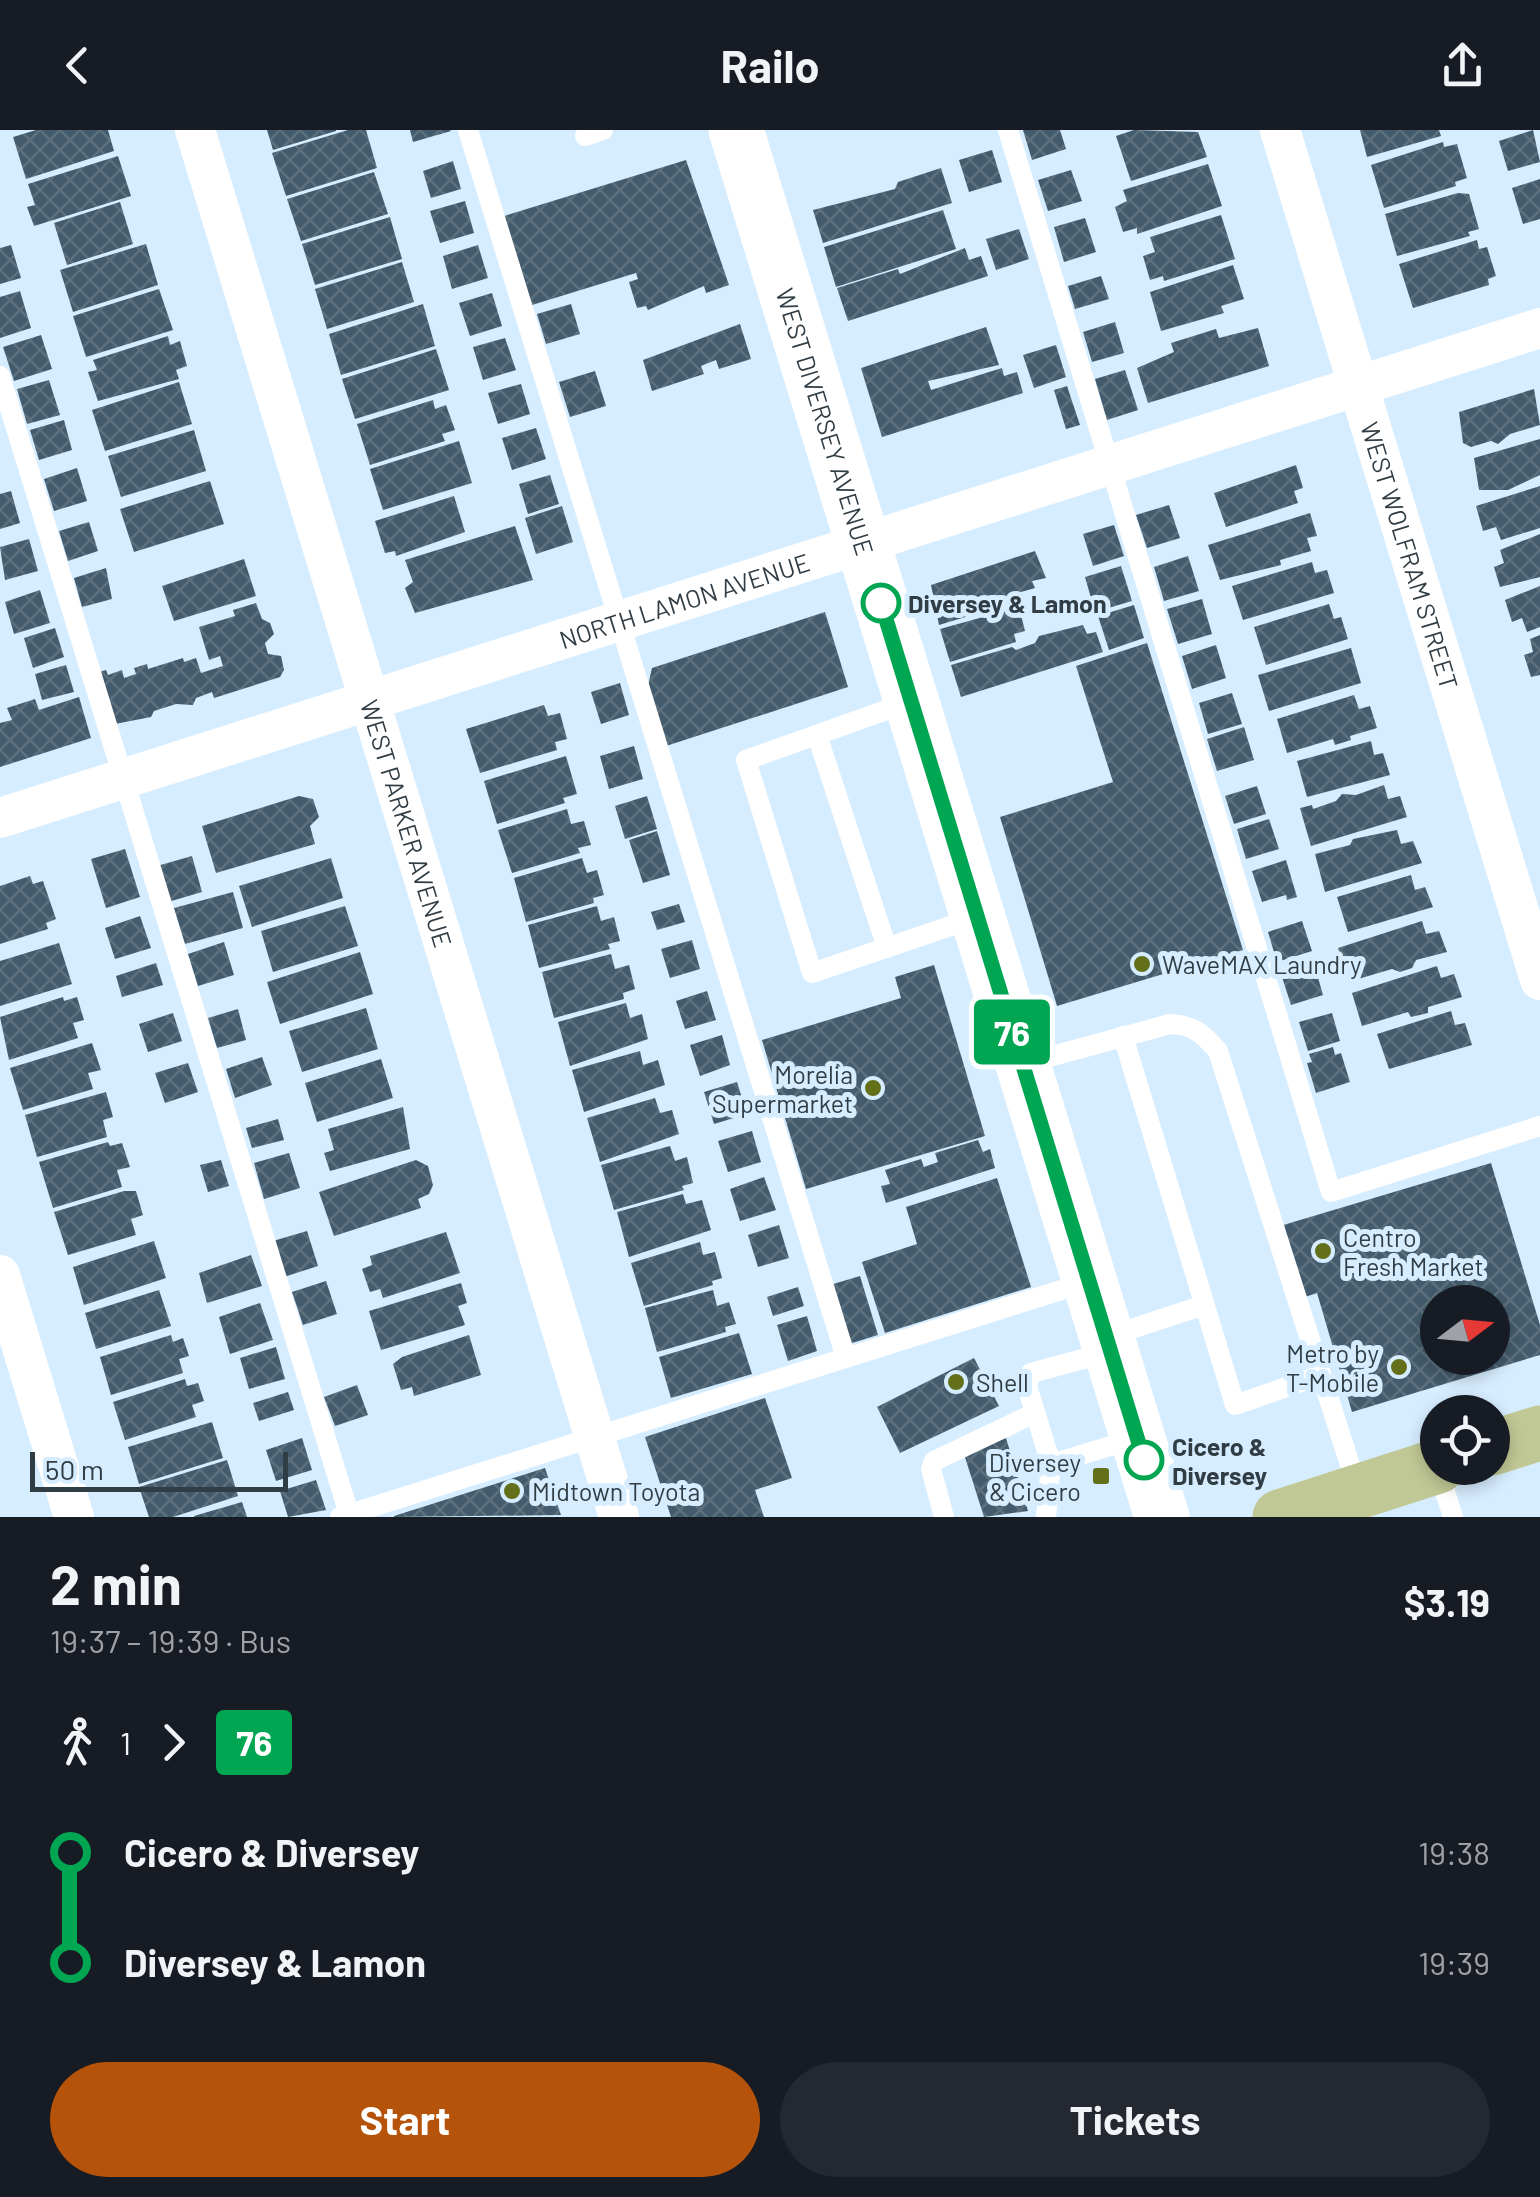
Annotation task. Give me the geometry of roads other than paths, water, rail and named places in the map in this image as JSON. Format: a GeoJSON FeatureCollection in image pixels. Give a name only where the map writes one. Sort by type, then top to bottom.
{"type":"FeatureCollection","features":[{"type":"Feature","properties":{"kind":"main road","name":"WEST DIVERSEY AVENUE"},"geometry":{"type":"LineString","coordinates":[[736,130],[1162,1517]]}},
{"type":"Feature","properties":{"kind":"main road"},"geometry":{"type":"LineString","coordinates":[[1510,1442],[1540,1433]]}},
{"type":"Feature","properties":{"kind":"main road"},"geometry":{"type":"LineString","coordinates":[[1280,1517],[1420,1473]]}},
{"type":"Feature","properties":{"kind":"street","name":"WEST PARKER AVENUE"},"geometry":{"type":"LineString","coordinates":[[195,130],[620,1517]]}},
{"type":"Feature","properties":{"kind":"street","name":"WEST WOLFRAM STREET"},"geometry":{"type":"LineString","coordinates":[[1280,130],[1540,980]]}},
{"type":"Feature","properties":{"kind":"street","name":"NORTH LAMON AVENUE"},"geometry":{"type":"LineString","coordinates":[[0,818],[1540,328]]}},
{"type":"Feature","properties":{"kind":"street"},"geometry":{"type":"LineString","coordinates":[[0,1275],[74,1517]]}},
{"type":"Feature","properties":{"kind":"lane"},"geometry":{"type":"LineString","coordinates":[[468,130],[846,1358]]}},
{"type":"Feature","properties":{"kind":"lane"},"geometry":{"type":"LineString","coordinates":[[1008,130],[1332,1192],[1540,1126]]}},
{"type":"Feature","properties":{"kind":"lane"},"geometry":{"type":"LineString","coordinates":[[0,376],[344,1516],[1089,1282]]}},
{"type":"Feature","properties":{"kind":"lane"},"geometry":{"type":"LineString","coordinates":[[911,701],[746,760],[812,973],[977,917]]}},
{"type":"Feature","properties":{"kind":"lane"},"geometry":{"type":"LineString","coordinates":[[816,735],[887,948]]}},
{"type":"Feature","properties":{"kind":"lane"},"geometry":{"type":"LineString","coordinates":[[1022,1064],[1170,1024],[1186,1024],[1202,1032],[1218,1051],[1358,1492]]}},
{"type":"Feature","properties":{"kind":"lane"},"geometry":{"type":"LineString","coordinates":[[1123,1036],[1235,1406],[1322,1375]]}},
{"type":"Feature","properties":{"kind":"lane"},"geometry":{"type":"LineString","coordinates":[[1046,1517],[1051,1464],[1026,1386],[1031,1373],[1204,1305]]}},
{"type":"Feature","properties":{"kind":"lane"},"geometry":{"type":"LineString","coordinates":[[944,1517],[931,1469],[934,1461],[1035,1413]]}},
{"type":"Feature","properties":{"kind":"lane"},"geometry":{"type":"LineString","coordinates":[[1051,1464],[1137,1438]]}},
{"type":"Feature","properties":{"kind":"lane"},"geometry":{"type":"LineString","coordinates":[[1443,1485],[1453,1517]]}},
{"type":"Feature","properties":{"kind":"place","name":"Diversey & Lamon"},"geometry":{"type":"Point","coordinates":[881,603]}},
{"type":"Feature","properties":{"kind":"place","name":"WaveMAX Laundry"},"geometry":{"type":"Point","coordinates":[1142,964]}},
{"type":"Feature","properties":{"kind":"place","name":"Morelia Supermarket"},"geometry":{"type":"Point","coordinates":[873,1088]}},
{"type":"Feature","properties":{"kind":"place","name":"Centro Fresh Market"},"geometry":{"type":"Point","coordinates":[1323,1251]}},
{"type":"Feature","properties":{"kind":"place","name":"Metro by T-Mobile"},"geometry":{"type":"Point","coordinates":[1399,1367]}},
{"type":"Feature","properties":{"kind":"place","name":"Shell"},"geometry":{"type":"Point","coordinates":[956,1382]}},
{"type":"Feature","properties":{"kind":"place","name":"Cicero & Diversey"},"geometry":{"type":"Point","coordinates":[1144,1460]}},
{"type":"Feature","properties":{"kind":"place","name":"Diversey & Cicero"},"geometry":{"type":"Point","coordinates":[1101,1476]}},
{"type":"Feature","properties":{"kind":"place","name":"Midtown Toyota"},"geometry":{"type":"Point","coordinates":[512,1491]}}]}
